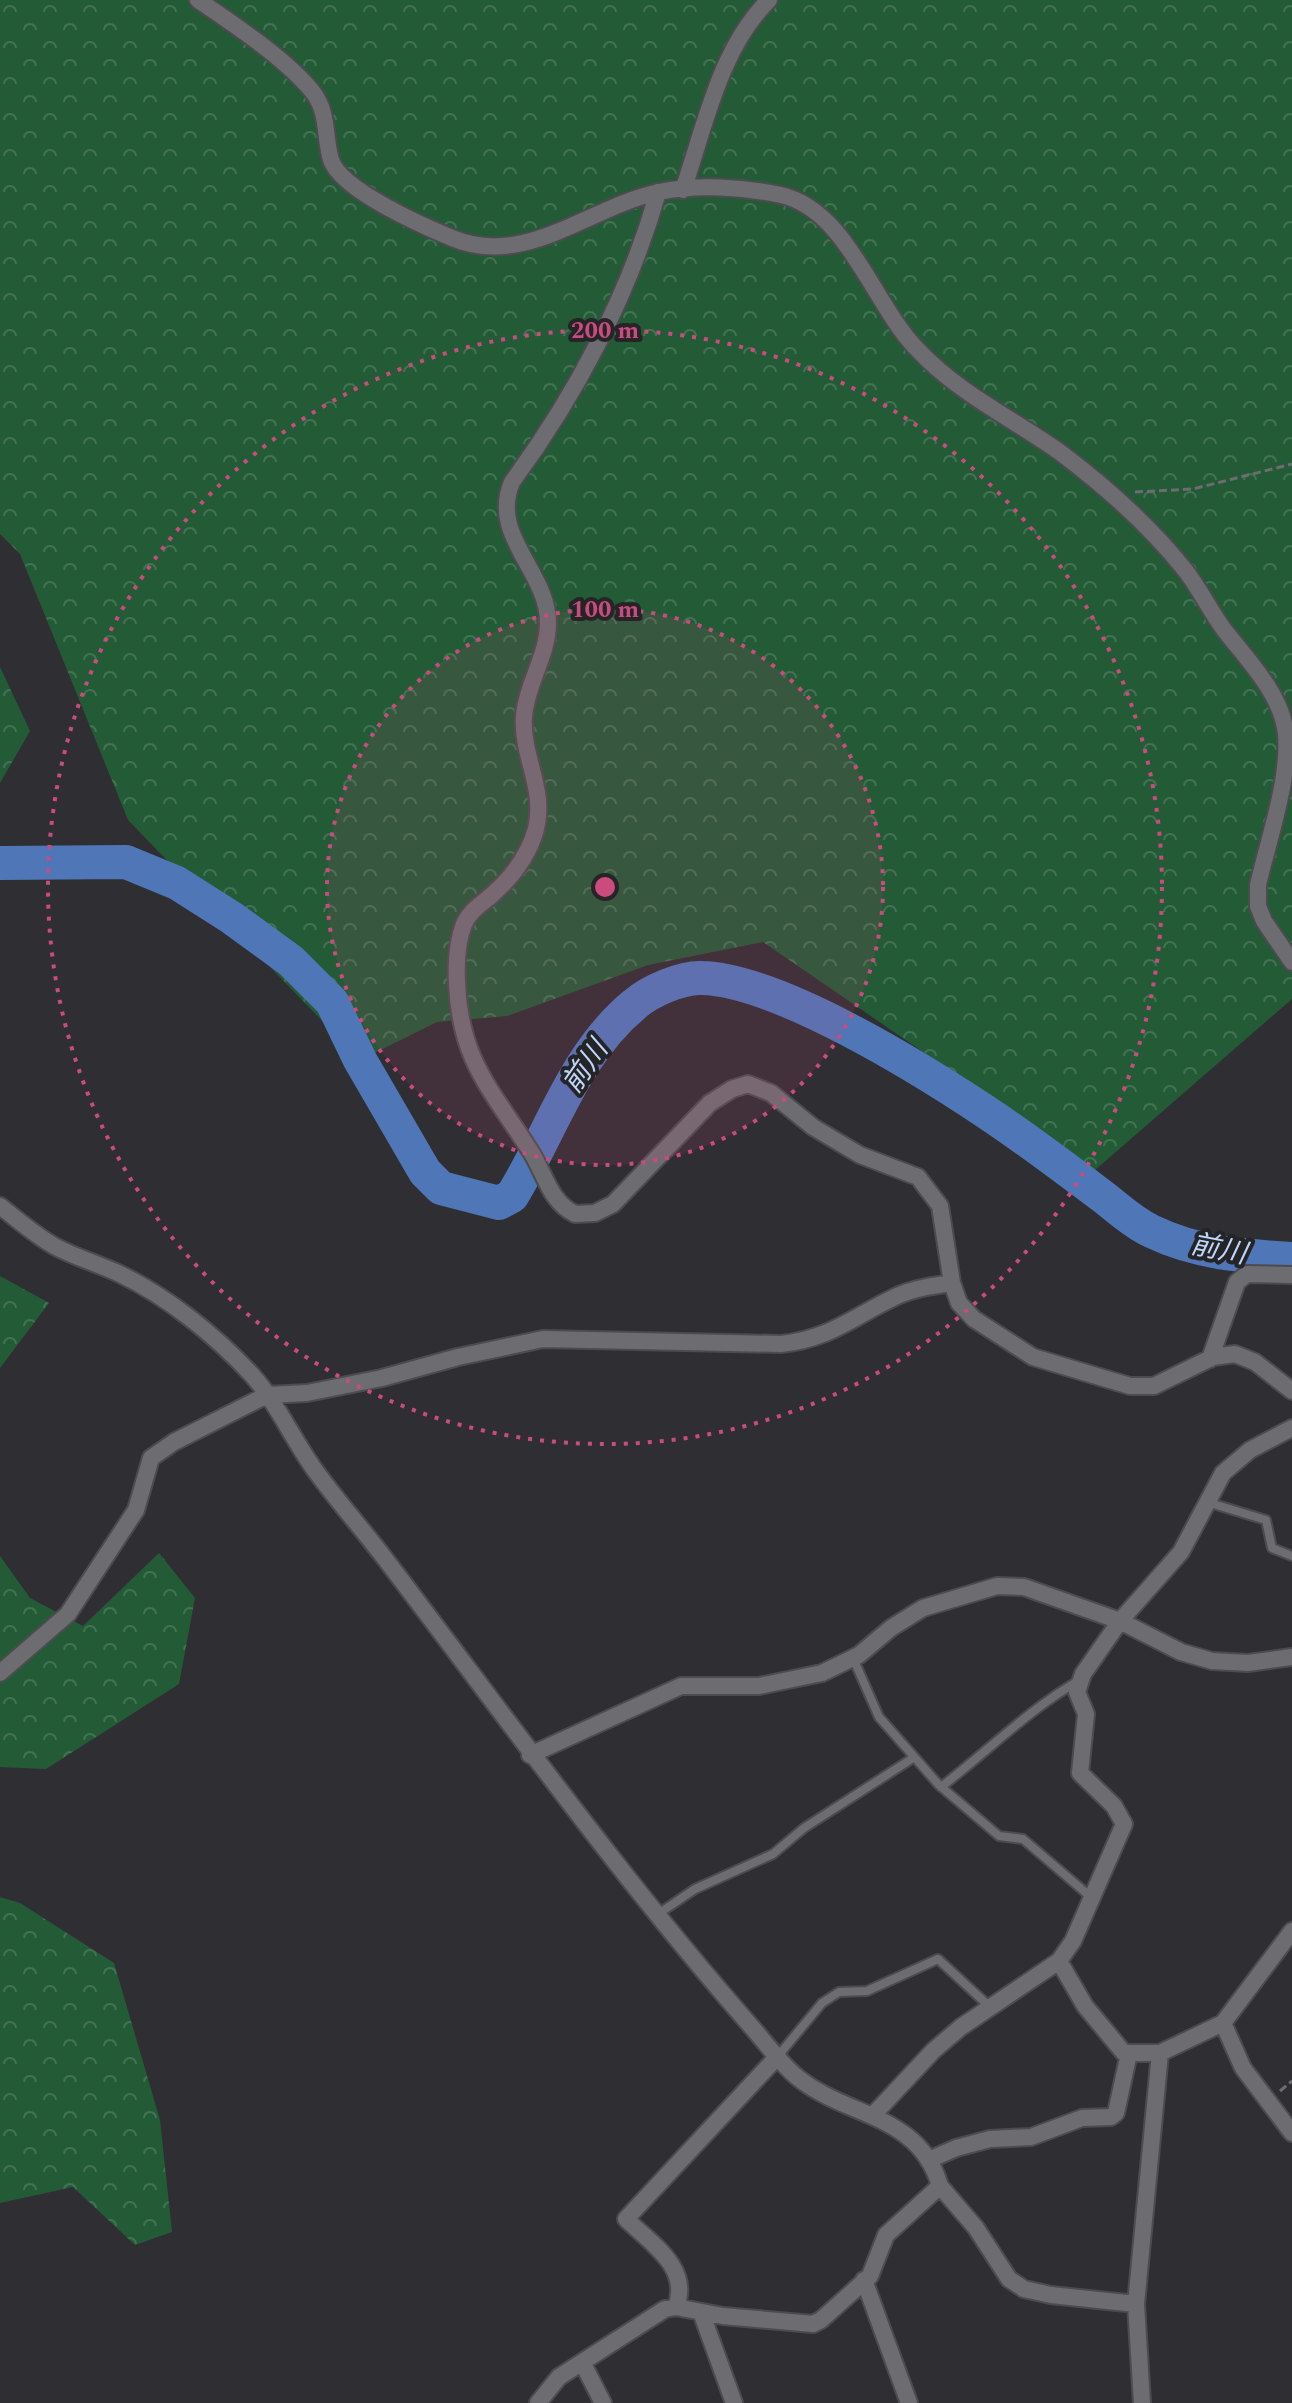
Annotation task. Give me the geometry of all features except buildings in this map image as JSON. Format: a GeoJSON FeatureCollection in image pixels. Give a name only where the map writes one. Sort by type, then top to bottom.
{"type":"FeatureCollection","features":[{"type":"Feature","properties":{"kind":"street"},"geometry":{"type":"LineString","coordinates":[[198,0],[312,91],[327,123],[333,166],[341,176],[371,197],[448,237],[487,247],[529,242],[658,192],[751,190],[784,196],[809,207],[850,249],[890,318],[916,349],[968,396],[1059,452],[1111,493],[1186,571],[1212,614],[1260,676],[1281,713],[1286,738],[1285,762],[1258,885],[1258,906],[1292,962]]}},
{"type":"Feature","properties":{"kind":"street"},"geometry":{"type":"LineString","coordinates":[[683,190],[727,62],[754,15],[769,0]]}},
{"type":"Feature","properties":{"kind":"street"},"geometry":{"type":"LineString","coordinates":[[658,192],[650,221],[592,356],[512,482],[505,505],[511,533],[542,595],[548,620],[547,641],[528,691],[524,716],[524,735],[540,800],[536,830],[526,853],[512,875],[469,913],[462,927],[456,976],[467,1049],[479,1076],[533,1155],[555,1198],[566,1210],[575,1214],[595,1213],[613,1204],[710,1103],[748,1084],[771,1093],[813,1127],[860,1155],[918,1177],[940,1206],[952,1283],[959,1303],[974,1319],[1050,1364],[1130,1386],[1154,1386],[1224,1353],[1255,1362],[1292,1391]]}},
{"type":"Feature","properties":{"kind":"street"},"geometry":{"type":"LineString","coordinates":[[0,1206],[52,1245],[121,1275],[153,1294],[208,1333],[253,1376],[316,1472],[386,1559],[530,1755],[658,1914],[797,2077],[840,2103],[875,2113],[893,2125],[929,2160],[940,2186],[976,2228],[1002,2270],[1024,2289],[1136,2304]]}},
{"type":"Feature","properties":{"kind":"street"},"geometry":{"type":"LineString","coordinates":[[1210,1359],[1237,1282],[1247,1274],[1292,1275]]}},
{"type":"Feature","properties":{"kind":"street"},"geometry":{"type":"LineString","coordinates":[[0,1673],[68,1614],[92,1580],[136,1510],[151,1458],[174,1442],[267,1395],[307,1393],[352,1384],[543,1339],[806,1341],[835,1332],[913,1290],[952,1283]]}},
{"type":"Feature","properties":{"kind":"street"},"geometry":{"type":"LineString","coordinates":[[875,2113],[933,2051],[990,2007],[1059,1961],[1092,1898],[1124,1824],[1114,1806],[1080,1773],[1086,1714],[1077,1692],[1081,1680],[1120,1621],[1181,1552],[1210,1503],[1223,1473],[1250,1450],[1292,1428]]}},
{"type":"Feature","properties":{"kind":"street"},"geometry":{"type":"LineString","coordinates":[[530,1755],[681,1686],[759,1686],[822,1673],[853,1658],[923,1608],[997,1586],[1024,1587],[1120,1621],[1181,1652],[1212,1661],[1248,1663],[1292,1657]]}},
{"type":"Feature","properties":{"kind":"street"},"geometry":{"type":"LineString","coordinates":[[1059,1961],[1085,2006],[1124,2053],[1160,2053],[1223,2023],[1292,1931]]}},
{"type":"Feature","properties":{"kind":"street"},"geometry":{"type":"LineString","coordinates":[[1223,2023],[1243,2068],[1292,2133]]}},
{"type":"Feature","properties":{"kind":"street"},"geometry":{"type":"LineString","coordinates":[[929,2160],[956,2148],[990,2139],[1031,2137],[1082,2118],[1111,2117],[1116,2113],[1129,2053]]}},
{"type":"Feature","properties":{"kind":"street"},"geometry":{"type":"LineString","coordinates":[[1142,2403],[1136,2304],[1160,2053]]}},
{"type":"Feature","properties":{"kind":"street"},"geometry":{"type":"LineString","coordinates":[[676,2307],[681,2293],[678,2272],[626,2219],[778,2056]]}},
{"type":"Feature","properties":{"kind":"street"},"geometry":{"type":"LineString","coordinates":[[538,2403],[559,2377],[665,2309],[676,2307],[813,2324],[870,2276],[886,2235],[940,2186]]}},
{"type":"Feature","properties":{"kind":"street"},"geometry":{"type":"LineString","coordinates":[[864,2280],[909,2403]]}},
{"type":"Feature","properties":{"kind":"street"},"geometry":{"type":"LineString","coordinates":[[701,2312],[734,2403]]}},
{"type":"Feature","properties":{"kind":"street"},"geometry":{"type":"LineString","coordinates":[[582,2362],[603,2403]]}},
{"type":"Feature","properties":{"kind":"lane"},"geometry":{"type":"LineString","coordinates":[[1210,1503],[1266,1520],[1272,1548],[1292,1556]]}},
{"type":"Feature","properties":{"kind":"lane"},"geometry":{"type":"LineString","coordinates":[[853,1658],[879,1717],[941,1787],[999,1836],[1023,1839],[1092,1898]]}},
{"type":"Feature","properties":{"kind":"lane"},"geometry":{"type":"LineString","coordinates":[[941,1787],[1009,1734],[1035,1708],[1081,1680]]}},
{"type":"Feature","properties":{"kind":"lane"},"geometry":{"type":"LineString","coordinates":[[658,1914],[695,1889],[773,1854],[804,1828],[913,1758]]}},
{"type":"Feature","properties":{"kind":"lane"},"geometry":{"type":"LineString","coordinates":[[778,2056],[822,2003],[839,1992],[867,1991],[938,1959],[990,2007]]}},
{"type":"Feature","properties":{"kind":"path"},"geometry":{"type":"LineString","coordinates":[[1111,493],[1193,489],[1292,464]]}},
{"type":"Feature","properties":{"kind":"green space"},"geometry":{"type":"Polygon","coordinates":[[[0,0],[1292,0],[1292,999],[1095,1170],[763,942],[648,965],[507,1016],[437,1022],[360,1060],[128,820],[20,554],[0,534],[0,0]]]}},
{"type":"Feature","properties":{"kind":"green space"},"geometry":{"type":"Polygon","coordinates":[[[0,667],[30,731],[0,783],[0,667]]]}},
{"type":"Feature","properties":{"kind":"green space"},"geometry":{"type":"Polygon","coordinates":[[[0,1276],[49,1303],[0,1368],[0,1276]]]}},
{"type":"Feature","properties":{"kind":"green space"},"geometry":{"type":"Polygon","coordinates":[[[159,1553],[195,1598],[179,1684],[46,1769],[0,1767],[0,1556],[30,1598],[83,1626],[159,1553]]]}},
{"type":"Feature","properties":{"kind":"green space"},"geometry":{"type":"Polygon","coordinates":[[[0,1897],[20,1903],[114,1963],[160,2120],[172,2232],[135,2245],[73,2187],[0,2203],[0,1897]]]}},
{"type":"Feature","properties":{"kind":"waterway","name":"前川"},"geometry":{"type":"LineString","coordinates":[[0,863],[126,862],[177,883],[291,961],[332,1002],[360,1060],[425,1172],[441,1188],[499,1203],[512,1196],[580,1070],[614,1024],[641,999],[658,990],[676,982],[702,978],[734,983],[770,994],[850,1030],[1004,1124],[1151,1231],[1202,1249],[1292,1259]]}}]}
